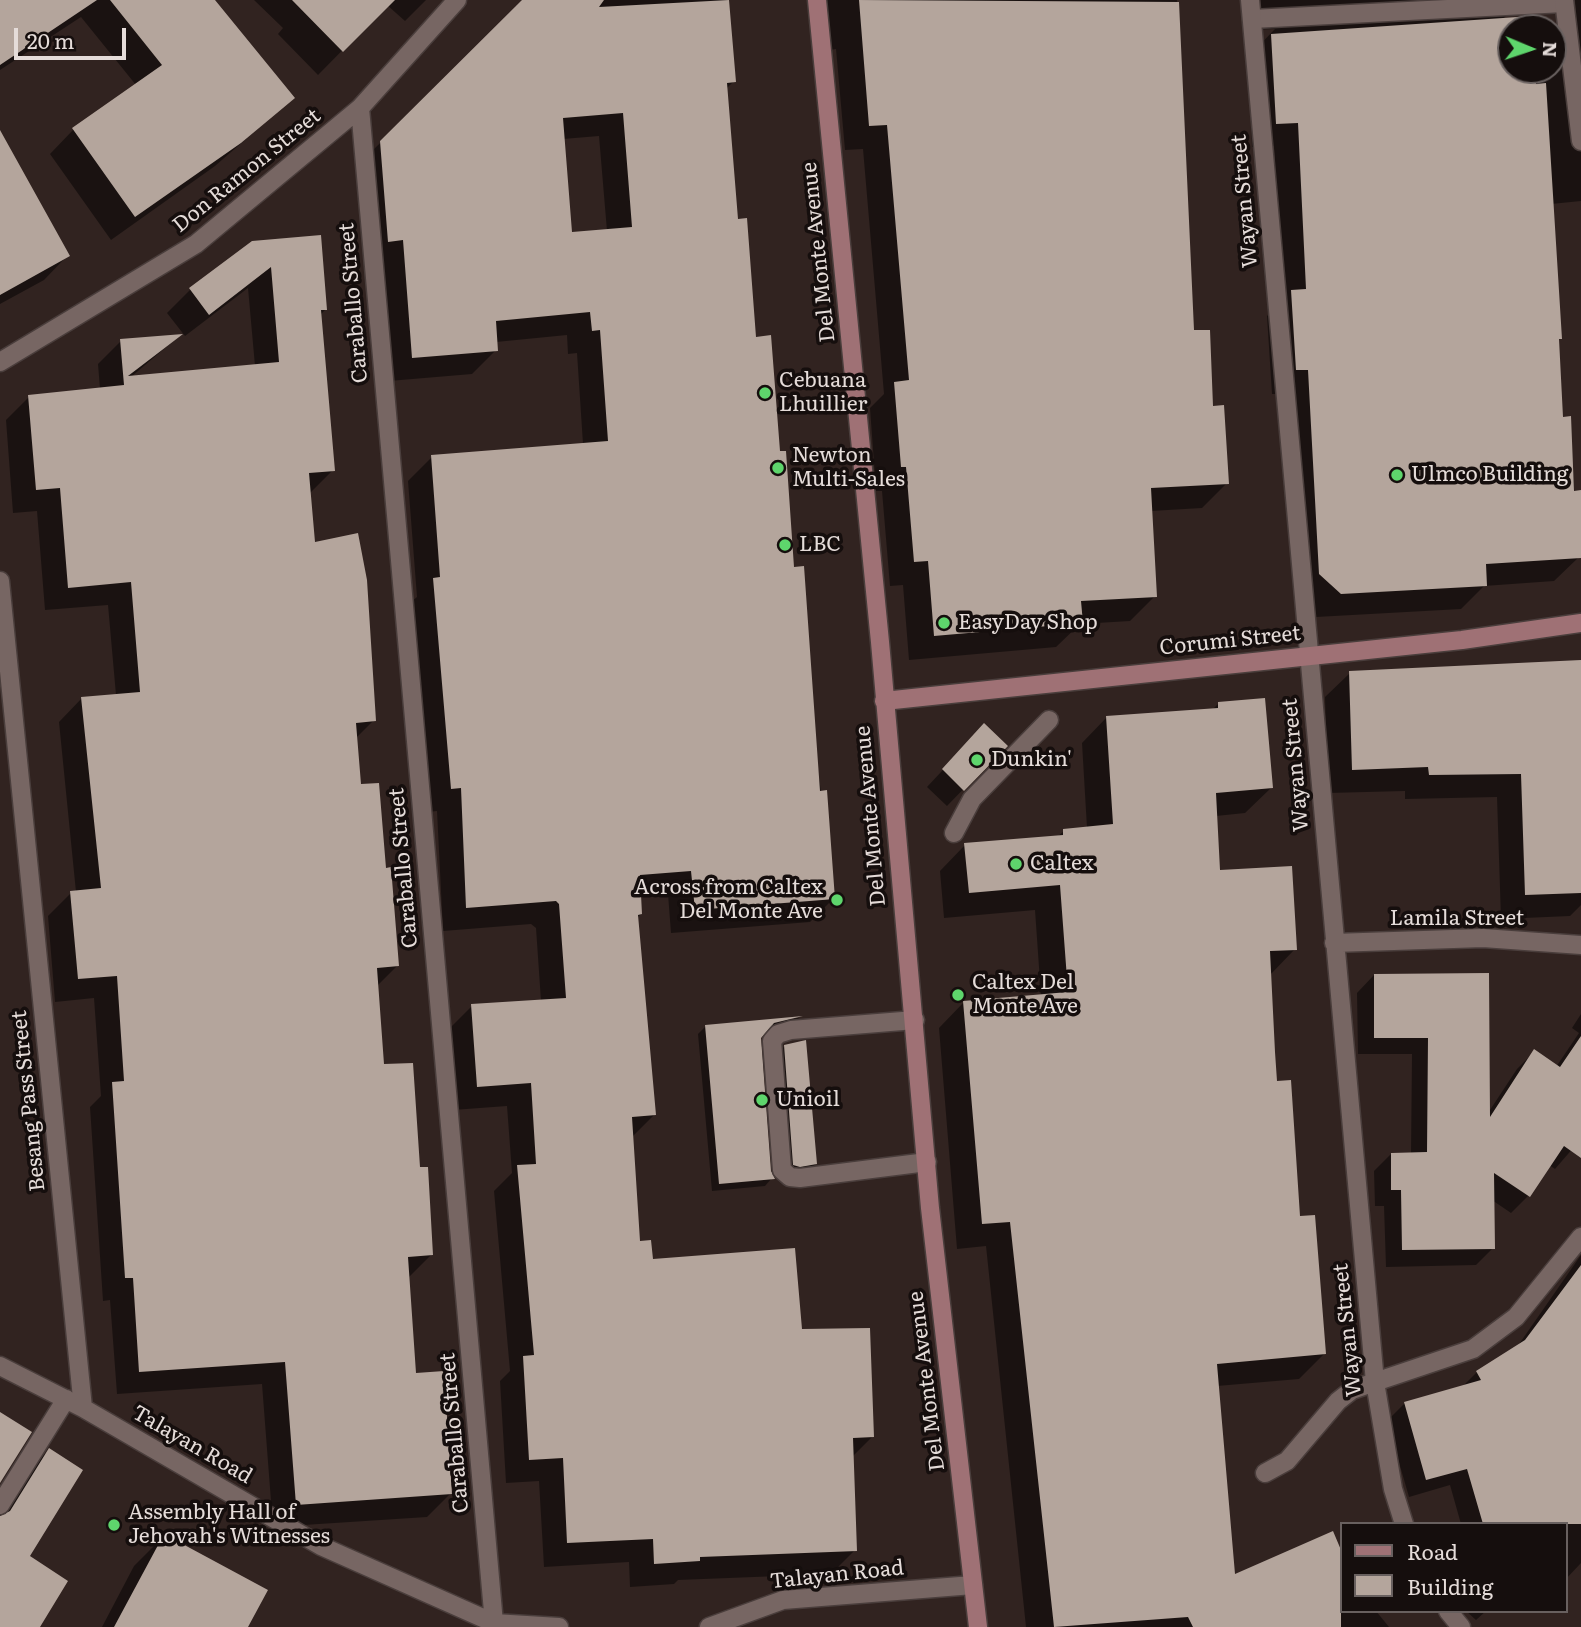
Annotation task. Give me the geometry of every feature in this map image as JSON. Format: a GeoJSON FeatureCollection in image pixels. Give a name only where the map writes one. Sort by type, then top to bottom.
{"type":"FeatureCollection","features":[{"type":"Feature","properties":{"kind":"main road","name":"Del Monte Avenue"},"geometry":{"type":"LineString","coordinates":[[817,0],[906,955],[978,1627]]}},
{"type":"Feature","properties":{"kind":"main road","name":"Corumi Street"},"geometry":{"type":"LineString","coordinates":[[884,701],[1462,640],[1581,623]]}},
{"type":"Feature","properties":{"kind":"street","name":"Don Ramon Street"},"geometry":{"type":"LineString","coordinates":[[0,362],[197,244],[360,108],[457,0]]}},
{"type":"Feature","properties":{"kind":"street","name":"Wayan Street"},"geometry":{"type":"LineString","coordinates":[[1250,0],[1375,1382],[1393,1489],[1404,1522]]}},
{"type":"Feature","properties":{"kind":"street"},"geometry":{"type":"LineString","coordinates":[[1252,19],[1564,2],[1581,141]]}},
{"type":"Feature","properties":{"kind":"street","name":"Caraballo Street"},"geometry":{"type":"LineString","coordinates":[[360,108],[494,1623]]}},
{"type":"Feature","properties":{"kind":"street","name":"Besang Pass Street"},"geometry":{"type":"LineString","coordinates":[[0,581],[83,1408]]}},
{"type":"Feature","properties":{"kind":"street"},"geometry":{"type":"LineString","coordinates":[[954,833],[972,799],[1049,720]]}},
{"type":"Feature","properties":{"kind":"street","name":"Lamila Street"},"geometry":{"type":"LineString","coordinates":[[1334,943],[1483,938],[1581,945]]}},
{"type":"Feature","properties":{"kind":"street"},"geometry":{"type":"LineString","coordinates":[[915,1020],[791,1030],[778,1034],[772,1041],[782,1170],[790,1177],[800,1178],[927,1162]]}},
{"type":"Feature","properties":{"kind":"street"},"geometry":{"type":"LineString","coordinates":[[1265,1473],[1287,1461],[1338,1401],[1352,1390],[1473,1349],[1516,1317],[1581,1237]]}},
{"type":"Feature","properties":{"kind":"street","name":"Talayan Road"},"geometry":{"type":"LineString","coordinates":[[0,1366],[83,1408],[321,1546],[494,1623],[559,1627]]}},
{"type":"Feature","properties":{"kind":"street"},"geometry":{"type":"LineString","coordinates":[[0,1505],[65,1399]]}},
{"type":"Feature","properties":{"kind":"street","name":"Talayan Road"},"geometry":{"type":"LineString","coordinates":[[709,1627],[783,1600],[973,1585]]}},
{"type":"Feature","properties":{"kind":"street"},"geometry":{"type":"LineString","coordinates":[[1450,1613],[1461,1627]]}},
{"type":"Feature","properties":{"kind":"building"},"geometry":{"type":"Polygon","coordinates":[[[0,0],[97,0],[0,65],[0,0]]]}},
{"type":"Feature","properties":{"kind":"building"},"geometry":{"type":"Polygon","coordinates":[[[110,0],[215,0],[295,98],[241,143],[135,217],[72,128],[162,65],[110,0]]]}},
{"type":"Feature","properties":{"kind":"building"},"geometry":{"type":"Polygon","coordinates":[[[292,0],[395,0],[343,52],[292,0]]]}},
{"type":"Feature","properties":{"kind":"building"},"geometry":{"type":"Polygon","coordinates":[[[522,0],[604,0],[599,7],[729,0],[736,82],[727,83],[738,219],[747,218],[756,337],[771,335],[780,451],[786,451],[794,567],[804,566],[820,791],[827,790],[835,899],[695,910],[691,871],[640,875],[642,914],[638,915],[656,1115],[632,1117],[640,1241],[651,1240],[653,1259],[795,1248],[802,1329],[870,1328],[874,1437],[853,1438],[857,1551],[700,1557],[700,1561],[654,1564],[653,1539],[567,1543],[563,1458],[529,1460],[523,1356],[534,1355],[517,1165],[536,1164],[531,1083],[477,1087],[471,1004],[566,998],[559,904],[556,901],[466,908],[461,788],[451,789],[433,578],[440,577],[431,455],[608,441],[600,330],[592,331],[590,312],[496,321],[498,351],[412,358],[403,240],[388,242],[380,141],[522,0]],[[623,113],[563,118],[572,232],[632,227],[623,113]]]}},
{"type":"Feature","properties":{"kind":"building"},"geometry":{"type":"Polygon","coordinates":[[[859,0],[1179,2],[1194,330],[1210,330],[1213,406],[1224,405],[1229,484],[1151,488],[1157,597],[1081,601],[1083,623],[934,636],[928,561],[914,562],[906,467],[901,467],[894,382],[909,380],[887,125],[869,126],[859,0]]]}},
{"type":"Feature","properties":{"kind":"building"},"geometry":{"type":"Polygon","coordinates":[[[1497,18],[1497,84],[1546,84],[1562,339],[1559,339],[1563,417],[1571,416],[1574,491],[1581,490],[1581,558],[1486,564],[1487,586],[1341,594],[1319,574],[1308,370],[1296,370],[1291,290],[1306,289],[1298,123],[1276,124],[1271,34],[1497,18]]]}},
{"type":"Feature","properties":{"kind":"building"},"geometry":{"type":"Polygon","coordinates":[[[0,130],[70,256],[0,295],[0,130]]]}},
{"type":"Feature","properties":{"kind":"building"},"geometry":{"type":"Polygon","coordinates":[[[321,235],[327,310],[321,310],[335,471],[309,473],[315,542],[358,533],[367,580],[376,721],[356,723],[361,784],[379,783],[386,868],[391,867],[399,966],[377,968],[384,1064],[413,1063],[420,1167],[428,1167],[433,1255],[408,1257],[416,1373],[444,1371],[452,1494],[296,1505],[285,1362],[139,1372],[133,1278],[125,1278],[112,1082],[124,1081],[117,976],[78,979],[70,891],[101,888],[81,697],[140,692],[131,582],[68,588],[60,488],[36,490],[28,395],[124,385],[120,339],[183,334],[128,376],[279,362],[271,267],[209,315],[189,288],[252,241],[321,235]]]}},
{"type":"Feature","properties":{"kind":"building"},"geometry":{"type":"Polygon","coordinates":[[[1581,660],[1581,893],[1525,895],[1521,774],[1429,775],[1428,767],[1352,770],[1349,671],[1581,660]]]}},
{"type":"Feature","properties":{"kind":"building"},"geometry":{"type":"Polygon","coordinates":[[[1265,698],[1273,788],[1216,793],[1220,870],[1292,866],[1297,950],[1270,951],[1277,1081],[1291,1080],[1300,1216],[1315,1215],[1326,1354],[1217,1364],[1235,1574],[1333,1531],[1340,1548],[1341,1627],[1193,1627],[1188,1617],[1054,1627],[1010,1222],[982,1224],[963,1001],[1068,992],[1060,885],[969,893],[964,843],[1063,835],[1063,829],[1113,824],[1106,716],[1218,708],[1218,702],[1265,698]]]}},
{"type":"Feature","properties":{"kind":"building","name":"Dunkin'"},"geometry":{"type":"Polygon","coordinates":[[[984,723],[1008,746],[964,791],[942,769],[984,723]]]}},
{"type":"Feature","properties":{"kind":"building"},"geometry":{"type":"Polygon","coordinates":[[[1489,973],[1490,1117],[1534,1049],[1560,1067],[1581,1036],[1581,1158],[1564,1146],[1530,1197],[1494,1173],[1495,1249],[1402,1250],[1401,1190],[1391,1190],[1391,1153],[1427,1152],[1428,1038],[1374,1038],[1374,974],[1489,973]]]}},
{"type":"Feature","properties":{"kind":"building"},"geometry":{"type":"Polygon","coordinates":[[[803,1016],[774,1023],[761,1038],[771,1171],[775,1179],[719,1184],[705,1025],[803,1016]]]}},
{"type":"Feature","properties":{"kind":"building"},"geometry":{"type":"Polygon","coordinates":[[[806,1040],[817,1164],[800,1167],[793,1165],[784,1045],[806,1040]]]}},
{"type":"Feature","properties":{"kind":"building"},"geometry":{"type":"Polygon","coordinates":[[[1581,1265],[1581,1524],[1482,1522],[1467,1469],[1426,1480],[1404,1402],[1481,1380],[1476,1371],[1525,1340],[1581,1265]]]}},
{"type":"Feature","properties":{"kind":"building"},"geometry":{"type":"Polygon","coordinates":[[[0,1412],[32,1432],[0,1483],[0,1412]]]}},
{"type":"Feature","properties":{"kind":"building"},"geometry":{"type":"Polygon","coordinates":[[[49,1448],[83,1470],[30,1556],[68,1581],[40,1627],[0,1627],[0,1516],[10,1511],[49,1448]]]}},
{"type":"Feature","properties":{"kind":"building"},"geometry":{"type":"Polygon","coordinates":[[[164,1534],[268,1590],[248,1627],[114,1627],[164,1534]]]}},
{"type":"Feature","properties":{"kind":"place","name":"Cebuana Lhuillier"},"geometry":{"type":"Point","coordinates":[765,393]}},
{"type":"Feature","properties":{"kind":"place","name":"Newton Multi-Sales"},"geometry":{"type":"Point","coordinates":[778,468]}},
{"type":"Feature","properties":{"kind":"place","name":"Ulmco Building"},"geometry":{"type":"Point","coordinates":[1397,475]}},
{"type":"Feature","properties":{"kind":"place","name":"LBC"},"geometry":{"type":"Point","coordinates":[785,545]}},
{"type":"Feature","properties":{"kind":"place","name":"EasyDay Shop"},"geometry":{"type":"Point","coordinates":[944,623]}},
{"type":"Feature","properties":{"kind":"place","name":"Dunkin'"},"geometry":{"type":"Point","coordinates":[977,760]}},
{"type":"Feature","properties":{"kind":"place","name":"Caltex"},"geometry":{"type":"Point","coordinates":[1016,864]}},
{"type":"Feature","properties":{"kind":"place","name":"Across from Caltex Del Monte Ave"},"geometry":{"type":"Point","coordinates":[837,900]}},
{"type":"Feature","properties":{"kind":"place","name":"Caltex Del Monte Ave"},"geometry":{"type":"Point","coordinates":[958,995]}},
{"type":"Feature","properties":{"kind":"place","name":"Unioil"},"geometry":{"type":"Point","coordinates":[762,1100]}},
{"type":"Feature","properties":{"kind":"place","name":"Assembly Hall of Jehovah's Witnesses"},"geometry":{"type":"Point","coordinates":[114,1525]}}]}
